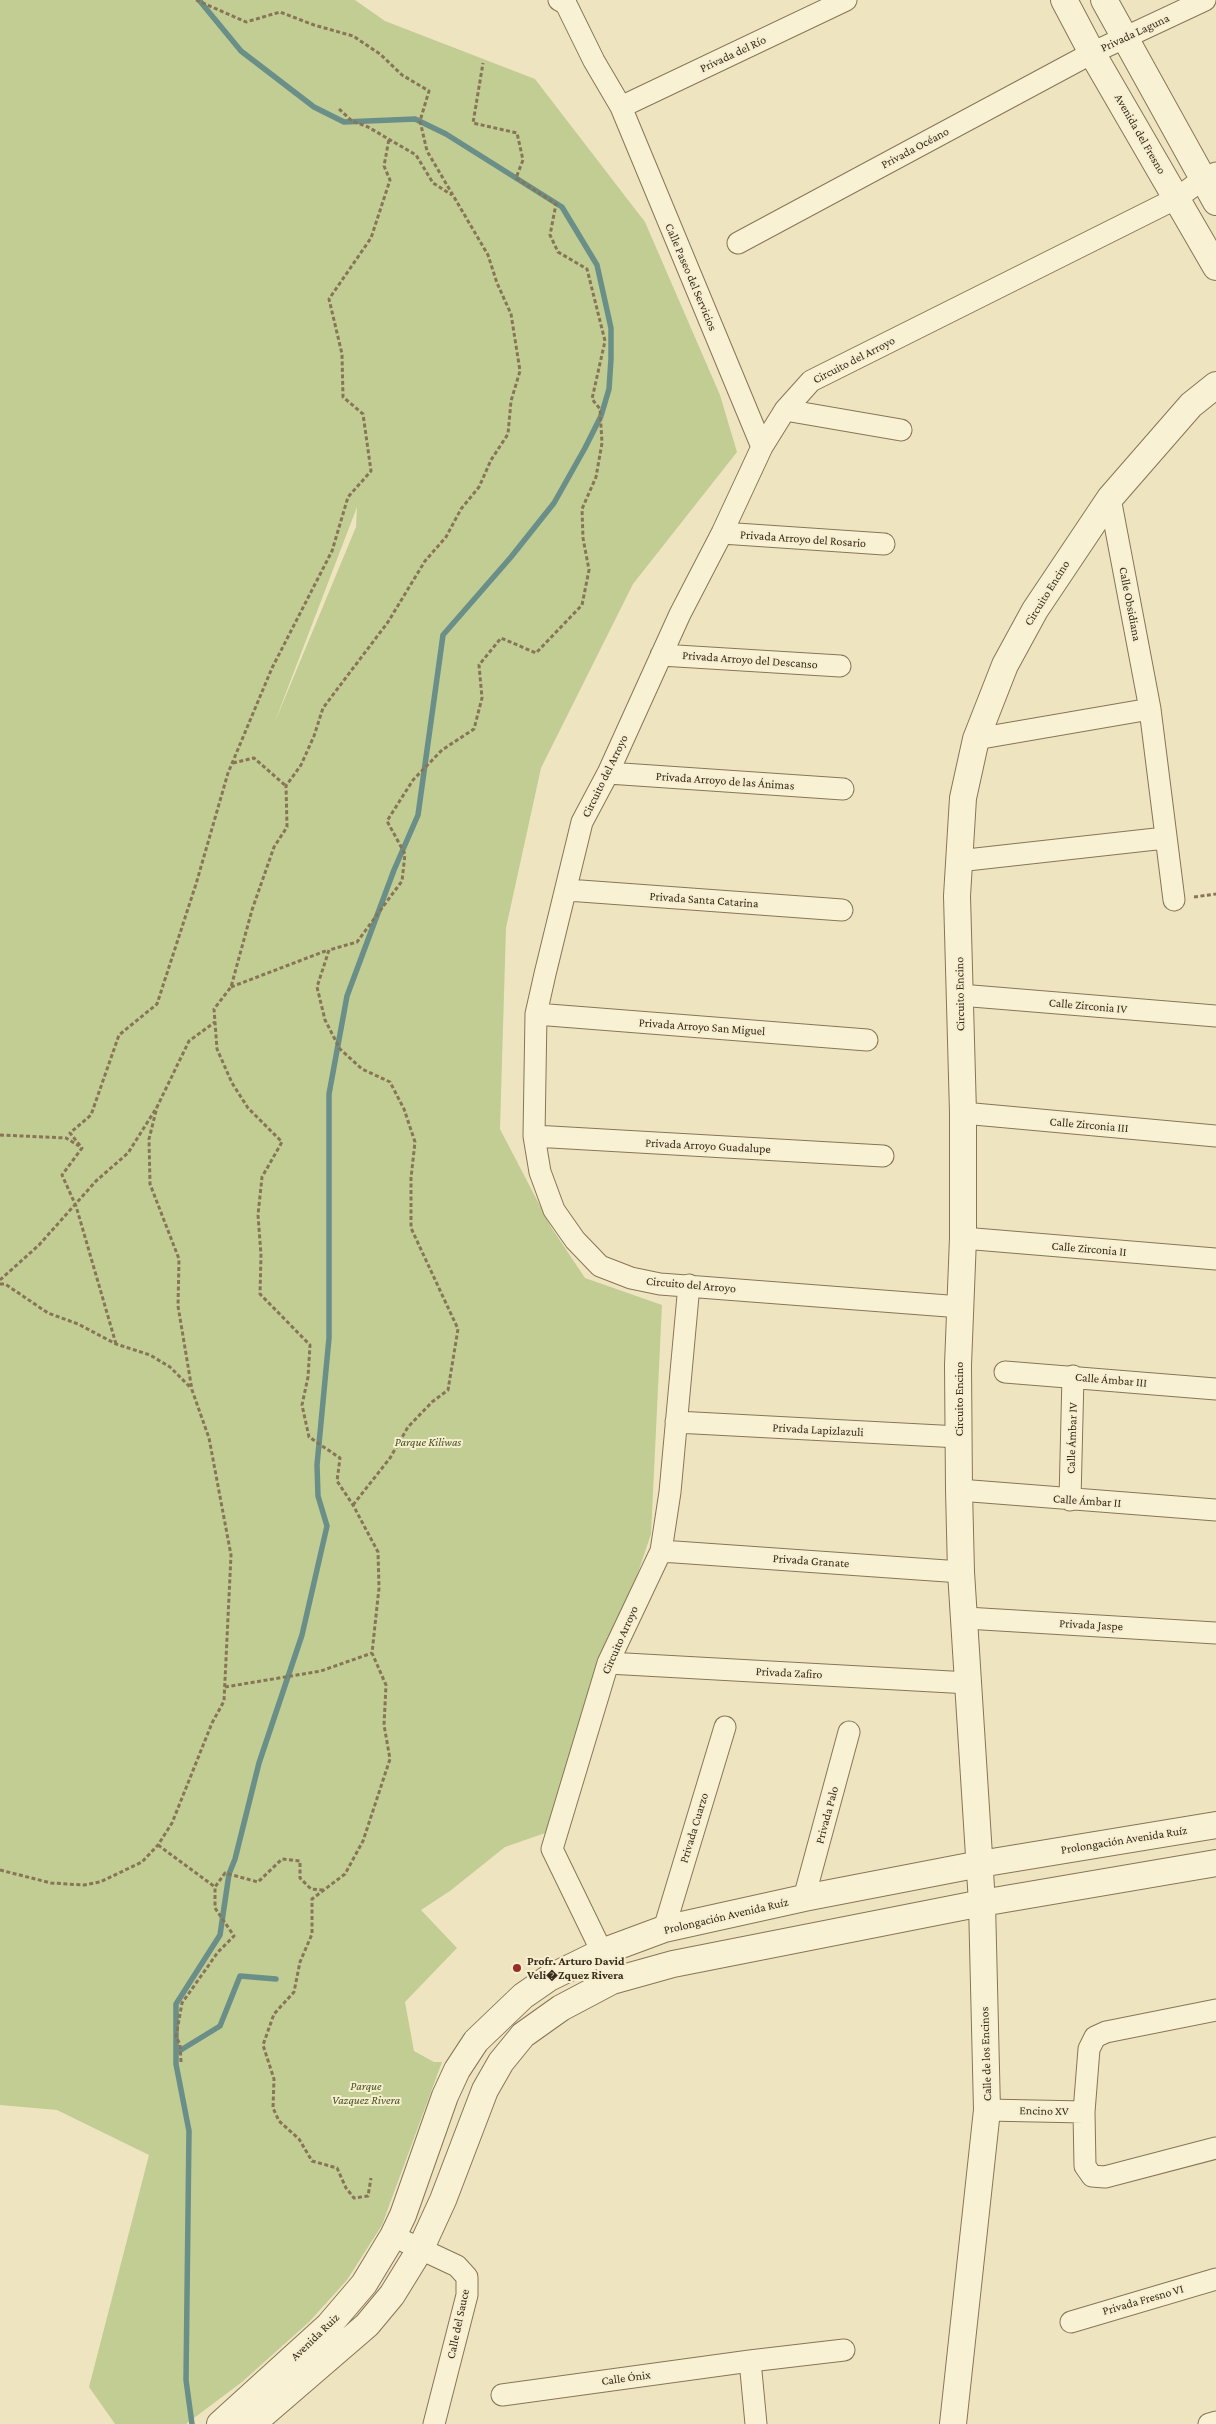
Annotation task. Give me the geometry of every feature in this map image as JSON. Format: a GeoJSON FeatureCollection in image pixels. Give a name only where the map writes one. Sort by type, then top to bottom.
{"type":"FeatureCollection","features":[{"type":"Feature","properties":{"kind":"street","name":"Calle Paseo del Servicios"},"geometry":{"type":"LineString","coordinates":[[559,0],[566,4],[594,61],[620,107],[762,447]]}},
{"type":"Feature","properties":{"kind":"street","name":"Privada del Río"},"geometry":{"type":"LineString","coordinates":[[620,107],[846,0]]}},
{"type":"Feature","properties":{"kind":"street","name":"Avenida del Fresno"},"geometry":{"type":"LineString","coordinates":[[1064,0],[1092,53],[1216,267]]}},
{"type":"Feature","properties":{"kind":"street"},"geometry":{"type":"LineString","coordinates":[[1104,0],[1123,38],[1209,176],[1216,202]]}},
{"type":"Feature","properties":{"kind":"street","name":"Privada Laguna"},"geometry":{"type":"LineString","coordinates":[[1092,53],[1205,0]]}},
{"type":"Feature","properties":{"kind":"street","name":"Privada Océano"},"geometry":{"type":"LineString","coordinates":[[738,243],[1092,53]]}},
{"type":"Feature","properties":{"kind":"street","name":"Circuito del Arroyo"},"geometry":{"type":"LineString","coordinates":[[961,1307],[651,1282],[631,1278],[600,1266],[575,1240],[554,1210],[540,1172],[534,1136],[536,1014],[582,822],[608,773],[661,654],[722,533],[762,447],[785,410],[811,381],[1177,198],[1209,176]]}},
{"type":"Feature","properties":{"kind":"street","name":"Circuito Encino"},"geometry":{"type":"LineString","coordinates":[[969,1683],[959,1490],[963,1113],[957,896],[963,798],[976,739],[1005,665],[1035,610],[1110,498],[1191,405],[1216,385]]}},
{"type":"Feature","properties":{"kind":"street"},"geometry":{"type":"LineString","coordinates":[[785,410],[901,430]]}},
{"type":"Feature","properties":{"kind":"street","name":"Calle Obsidiana"},"geometry":{"type":"LineString","coordinates":[[1110,498],[1150,709],[1174,900]]}},
{"type":"Feature","properties":{"kind":"street","name":"Privada Arroyo del Rosario"},"geometry":{"type":"LineString","coordinates":[[722,533],[884,544]]}},
{"type":"Feature","properties":{"kind":"street","name":"Privada Arroyo del Descanso"},"geometry":{"type":"LineString","coordinates":[[661,654],[840,666]]}},
{"type":"Feature","properties":{"kind":"street"},"geometry":{"type":"LineString","coordinates":[[976,739],[1150,709]]}},
{"type":"Feature","properties":{"kind":"street","name":"Privada Arroyo de las Ánimas"},"geometry":{"type":"LineString","coordinates":[[608,773],[843,789]]}},
{"type":"Feature","properties":{"kind":"street"},"geometry":{"type":"LineString","coordinates":[[958,861],[1165,838]]}},
{"type":"Feature","properties":{"kind":"street","name":"Privada Santa Catarina"},"geometry":{"type":"LineString","coordinates":[[567,890],[842,910]]}},
{"type":"Feature","properties":{"kind":"street","name":"Calle Zirconia IV"},"geometry":{"type":"LineString","coordinates":[[960,995],[1216,1016]]}},
{"type":"Feature","properties":{"kind":"street","name":"Privada Arroyo San Miguel"},"geometry":{"type":"LineString","coordinates":[[536,1014],[867,1040]]}},
{"type":"Feature","properties":{"kind":"street","name":"Calle Zirconia III"},"geometry":{"type":"LineString","coordinates":[[963,1113],[1216,1136]]}},
{"type":"Feature","properties":{"kind":"street","name":"Privada Arroyo Guadalupe"},"geometry":{"type":"LineString","coordinates":[[534,1136],[883,1156]]}},
{"type":"Feature","properties":{"kind":"street","name":"Calle Zirconia II"},"geometry":{"type":"LineString","coordinates":[[963,1238],[1216,1259]]}},
{"type":"Feature","properties":{"kind":"street","name":"Circuito Arroyo"},"geometry":{"type":"LineString","coordinates":[[612,1981],[602,1952],[552,1849],[608,1663],[661,1551],[670,1492],[689,1285]]}},
{"type":"Feature","properties":{"kind":"street","name":"Calle Ámbar III"},"geometry":{"type":"LineString","coordinates":[[1005,1372],[1074,1376],[1216,1389]]}},
{"type":"Feature","properties":{"kind":"street","name":"Calle Ámbar IV"},"geometry":{"type":"LineString","coordinates":[[1070,1500],[1074,1376]]}},
{"type":"Feature","properties":{"kind":"street","name":"Privada Lapizlazuli"},"geometry":{"type":"LineString","coordinates":[[676,1422],[959,1437]]}},
{"type":"Feature","properties":{"kind":"street","name":"Calle Ámbar II"},"geometry":{"type":"LineString","coordinates":[[959,1490],[1216,1510]]}},
{"type":"Feature","properties":{"kind":"street","name":"Privada Granate"},"geometry":{"type":"LineString","coordinates":[[661,1551],[962,1572]]}},
{"type":"Feature","properties":{"kind":"street","name":"Privada Jaspe"},"geometry":{"type":"LineString","coordinates":[[966,1618],[1216,1633]]}},
{"type":"Feature","properties":{"kind":"street","name":"Privada Zafiro"},"geometry":{"type":"LineString","coordinates":[[608,1663],[969,1683]]}},
{"type":"Feature","properties":{"kind":"street","name":"Calle de los Encinos"},"geometry":{"type":"LineString","coordinates":[[954,2424],[988,2110],[982,1903],[969,1683]]}},
{"type":"Feature","properties":{"kind":"street","name":"Privada Cuarzo"},"geometry":{"type":"LineString","coordinates":[[664,1930],[724,1727]]}},
{"type":"Feature","properties":{"kind":"street","name":"Privada Palo"},"geometry":{"type":"LineString","coordinates":[[804,1898],[849,1732]]}},
{"type":"Feature","properties":{"kind":"street","name":"Prolongación Avenida Ruíz"},"geometry":{"type":"LineString","coordinates":[[393,2236],[403,2215],[445,2096],[457,2070],[476,2041],[523,1996],[549,1978],[602,1952],[664,1930],[804,1898],[980,1864],[1216,1825]]}},
{"type":"Feature","properties":{"kind":"street"},"geometry":{"type":"LineString","coordinates":[[421,2248],[443,2200],[485,2090],[500,2062],[523,2034],[560,2008],[612,1981],[673,1964],[982,1903],[1216,1863]]}},
{"type":"Feature","properties":{"kind":"street","name":"Encino XV"},"geometry":{"type":"LineString","coordinates":[[988,2110],[1084,2112],[1089,2049],[1095,2037],[1106,2032],[1216,2010]]}},
{"type":"Feature","properties":{"kind":"street"},"geometry":{"type":"LineString","coordinates":[[1084,2112],[1085,2166],[1092,2176],[1105,2177],[1216,2148]]}},
{"type":"Feature","properties":{"kind":"street","name":"Calle del Sauce"},"geometry":{"type":"LineString","coordinates":[[393,2236],[457,2266],[467,2277],[466,2295],[434,2424]]}},
{"type":"Feature","properties":{"kind":"street","name":"Avenida Ruiz"},"geometry":{"type":"LineString","coordinates":[[220,2424],[329,2325],[364,2284],[393,2236]]}},
{"type":"Feature","properties":{"kind":"street","name":"Avenida Ruiz"},"geometry":{"type":"LineString","coordinates":[[252,2424],[367,2325],[392,2295],[421,2248]]}},
{"type":"Feature","properties":{"kind":"street","name":"Privada Fresno VI"},"geometry":{"type":"LineString","coordinates":[[1071,2322],[1216,2279]]}},
{"type":"Feature","properties":{"kind":"street","name":"Calle Ónix"},"geometry":{"type":"LineString","coordinates":[[502,2395],[844,2350]]}},
{"type":"Feature","properties":{"kind":"street"},"geometry":{"type":"LineString","coordinates":[[750,2361],[756,2424]]}},
{"type":"Feature","properties":{"kind":"street"},"geometry":{"type":"LineString","coordinates":[[1209,2424],[1216,2422]]}},
{"type":"Feature","properties":{"kind":"path"},"geometry":{"type":"LineString","coordinates":[[196,0],[246,22],[280,12],[314,25],[353,36],[380,54],[402,75],[429,92],[420,121],[427,152],[488,254],[497,283],[511,314],[520,371],[510,401],[508,434],[491,460],[479,487],[461,509],[446,537],[425,561],[388,622],[323,708],[302,765],[286,786],[286,827],[274,847],[252,910],[231,987],[214,1008],[217,1049],[232,1083],[248,1108],[282,1142],[262,1177],[258,1215],[261,1255],[260,1294],[310,1345],[308,1377],[302,1405],[310,1437],[340,1458],[337,1481],[353,1505],[378,1552],[380,1588],[372,1653],[386,1685],[384,1725],[390,1759],[363,1841],[345,1874],[312,1899],[312,1934],[300,1962],[294,1992],[274,2014],[263,2045],[274,2079],[273,2108],[279,2121],[299,2139],[312,2161],[337,2168],[346,2188],[354,2198],[368,2196],[371,2178]]}},
{"type":"Feature","properties":{"kind":"path"},"geometry":{"type":"LineString","coordinates":[[231,987],[329,950],[357,942],[402,880],[405,854],[387,821],[413,780],[442,750],[474,730],[482,698],[479,665],[501,638],[536,653],[582,605],[589,570],[583,538],[582,509],[596,477],[602,443],[600,408],[592,399],[605,341],[587,270],[558,252],[550,235],[556,204],[516,178],[523,160],[517,133],[474,123],[483,63]]}},
{"type":"Feature","properties":{"kind":"path"},"geometry":{"type":"LineString","coordinates":[[339,109],[352,121],[368,127],[416,155],[433,183],[453,195]]}},
{"type":"Feature","properties":{"kind":"path"},"geometry":{"type":"LineString","coordinates":[[82,1148],[70,1133],[91,1115],[119,1035],[157,1004],[232,763],[272,668],[332,551],[348,497],[371,471],[363,414],[343,396],[342,354],[329,299],[371,238],[390,180],[384,166],[389,139]]}},
{"type":"Feature","properties":{"kind":"path"},"geometry":{"type":"LineString","coordinates":[[232,763],[254,758],[286,786]]}},
{"type":"Feature","properties":{"kind":"path"},"geometry":{"type":"LineString","coordinates":[[329,950],[317,986],[325,1020],[340,1049],[362,1070],[390,1082],[404,1109],[415,1142],[411,1178],[411,1228],[458,1329],[448,1390],[432,1402],[408,1427],[390,1458],[353,1505]]}},
{"type":"Feature","properties":{"kind":"path"},"geometry":{"type":"LineString","coordinates":[[0,1870],[51,1883],[84,1885],[100,1882],[142,1862],[158,1845],[172,1823],[212,1723],[224,1701],[231,1555],[208,1438],[188,1382],[170,1367],[150,1355],[116,1344],[78,1324],[48,1313],[0,1282],[76,1206],[96,1181],[128,1153],[157,1107],[189,1041],[215,1022]]}},
{"type":"Feature","properties":{"kind":"path"},"geometry":{"type":"LineString","coordinates":[[157,1107],[148,1139],[150,1184],[179,1259],[178,1306],[192,1390]]}},
{"type":"Feature","properties":{"kind":"path"},"geometry":{"type":"LineString","coordinates":[[0,1135],[66,1138],[82,1148]]}},
{"type":"Feature","properties":{"kind":"path"},"geometry":{"type":"LineString","coordinates":[[82,1148],[62,1176],[76,1206],[116,1344]]}},
{"type":"Feature","properties":{"kind":"path"},"geometry":{"type":"LineString","coordinates":[[225,1687],[321,1671],[372,1653]]}},
{"type":"Feature","properties":{"kind":"path"},"geometry":{"type":"LineString","coordinates":[[158,1845],[215,1887]]}},
{"type":"Feature","properties":{"kind":"path"},"geometry":{"type":"LineString","coordinates":[[181,2062],[180,2044],[176,2037],[182,2003],[218,1952],[234,1936],[216,1908],[215,1887],[225,1873],[258,1882],[282,1860],[300,1861],[300,1878],[311,1889],[324,1890]]}},
{"type":"Feature","properties":{"kind":"green space","name":"Parque Kiliwas"},"geometry":{"type":"Polygon","coordinates":[[[0,0],[355,0],[385,21],[535,79],[645,222],[720,395],[737,452],[633,584],[541,768],[506,928],[500,1129],[551,1227],[585,1278],[662,1305],[651,1534],[551,1831],[505,1847],[450,1891],[421,1910],[457,1948],[405,2002],[414,2051],[434,2062],[442,2062],[382,2225],[347,2280],[309,2322],[242,2382],[186,2424],[115,2424],[89,2387],[149,2155],[57,2110],[0,2105],[0,0]],[[357,507],[274,724],[356,527],[357,507]]]}},
{"type":"Feature","properties":{"kind":"waterway"},"geometry":{"type":"LineString","coordinates":[[192,2424],[186,2380],[189,2131],[176,2064],[176,2004],[220,1935],[229,1874],[235,1859],[259,1763],[302,1635],[327,1526],[318,1496],[317,1465],[329,1338],[329,1094],[347,996],[394,870],[418,815],[443,635],[511,557],[554,503],[601,416],[609,389],[611,359],[611,328],[597,265],[562,207],[446,134],[415,119],[344,122],[314,107],[241,51],[199,0]]}},
{"type":"Feature","properties":{"kind":"waterway"},"geometry":{"type":"LineString","coordinates":[[176,2053],[220,2026],[240,1976],[276,1979]]}},
{"type":"Feature","properties":{"kind":"place","name":"Profr. Arturo David Veli�Zquez Rivera"},"geometry":{"type":"Point","coordinates":[517,1968]}},
{"type":"Feature","properties":{"kind":"park label","name":"Parque Vazquez Rivera"},"geometry":{"type":"Point","coordinates":[366,2093]}}]}
